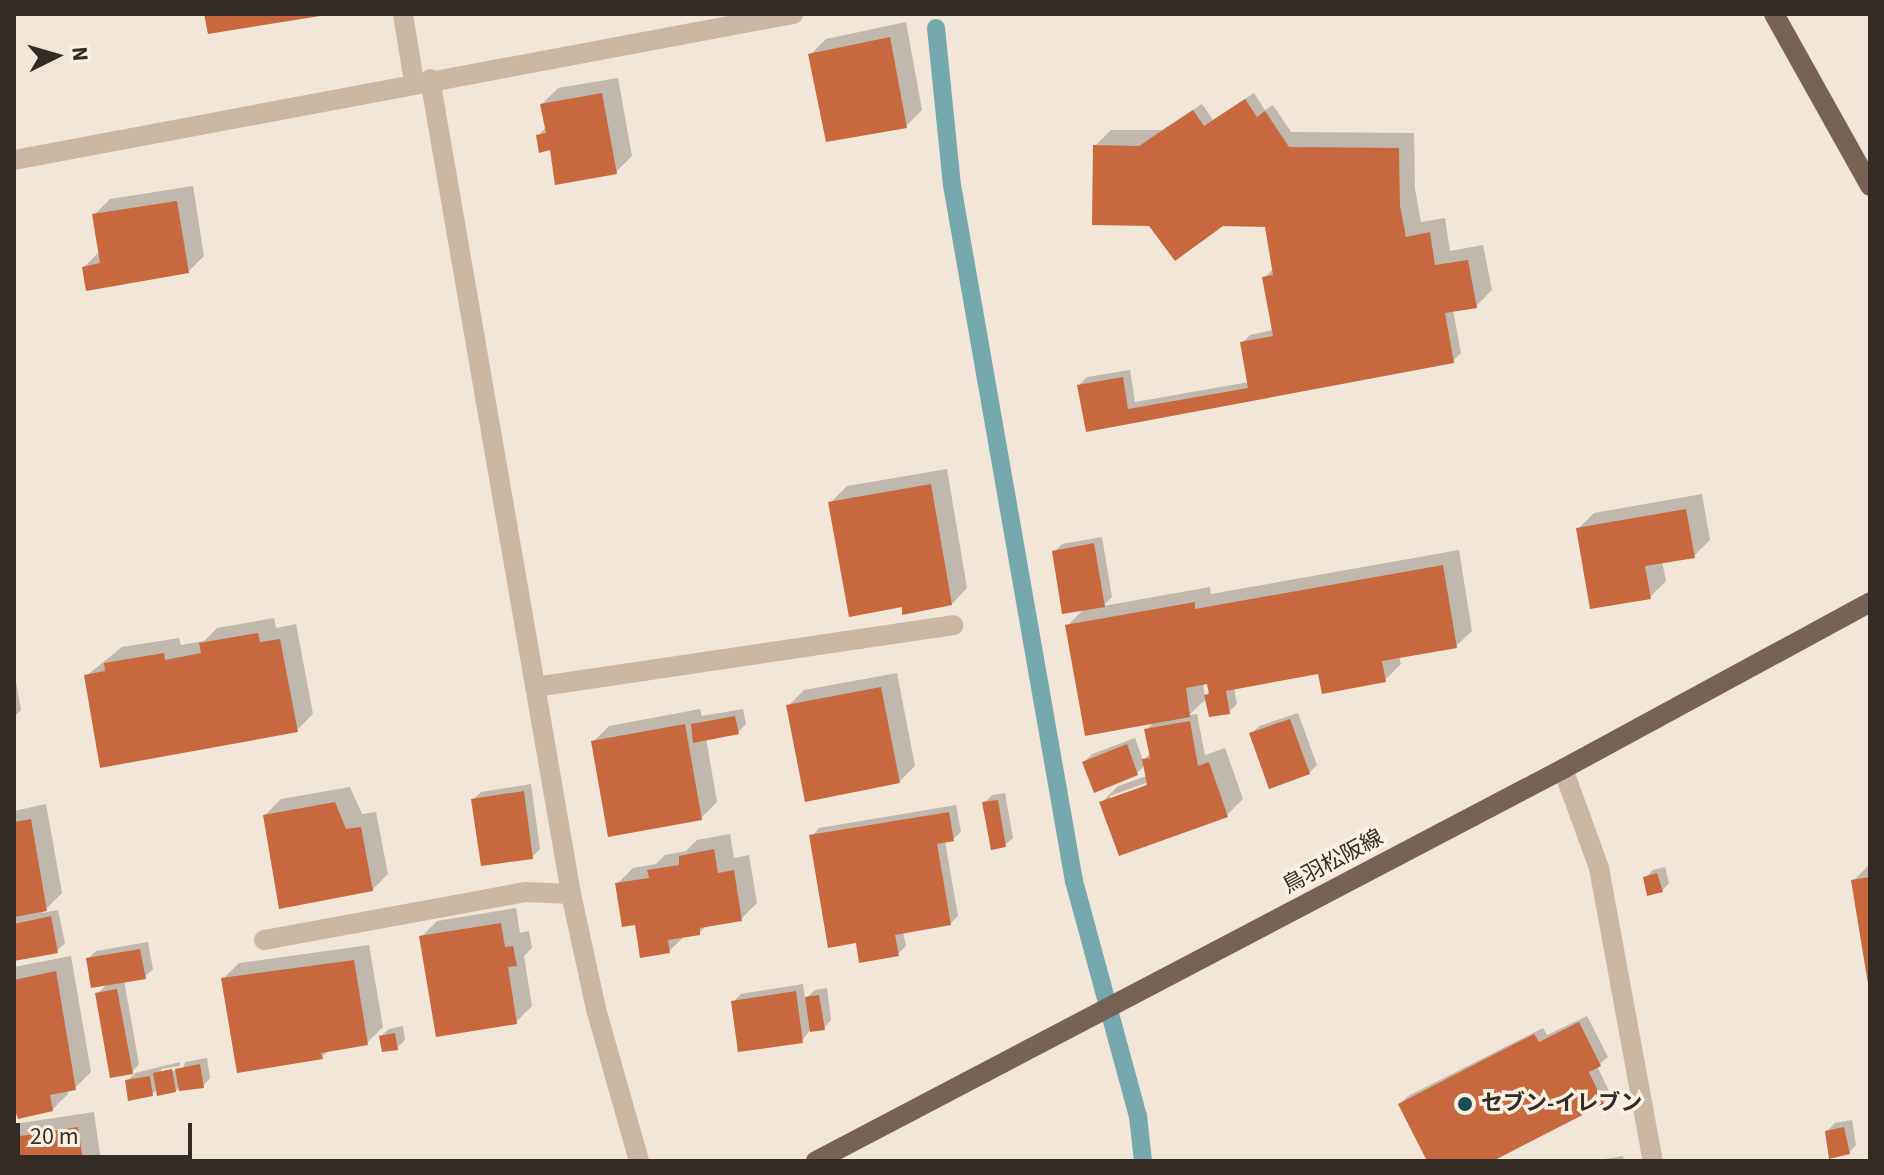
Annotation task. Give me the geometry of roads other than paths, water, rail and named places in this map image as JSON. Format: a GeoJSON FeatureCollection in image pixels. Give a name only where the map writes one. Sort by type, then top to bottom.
{"type":"FeatureCollection","features":[{"type":"Feature","properties":{"kind":"main road"},"geometry":{"type":"LineString","coordinates":[[1774,14],[1870,186]]}},
{"type":"Feature","properties":{"kind":"main road","name":"鳥羽松阪線"},"geometry":{"type":"LineString","coordinates":[[816,1161],[1563,769],[1870,602]]}},
{"type":"Feature","properties":{"kind":"street"},"geometry":{"type":"LineString","coordinates":[[403,14],[422,81],[571,894],[596,1009],[639,1161]]}},
{"type":"Feature","properties":{"kind":"street"},"geometry":{"type":"LineString","coordinates":[[14,160],[422,81],[793,14]]}},
{"type":"Feature","properties":{"kind":"street"},"geometry":{"type":"LineString","coordinates":[[535,687],[953,625]]}},
{"type":"Feature","properties":{"kind":"street"},"geometry":{"type":"LineString","coordinates":[[1563,769],[1599,868],[1653,1161]]}},
{"type":"Feature","properties":{"kind":"street"},"geometry":{"type":"LineString","coordinates":[[264,940],[525,892],[571,894]]}},
{"type":"Feature","properties":{"kind":"waterway"},"geometry":{"type":"LineString","coordinates":[[936,28],[952,185],[1074,881],[1138,1116],[1143,1161]]}},
{"type":"Feature","properties":{"kind":"place","name":"セブン-イレブン"},"geometry":{"type":"Point","coordinates":[1465,1104]}}]}
